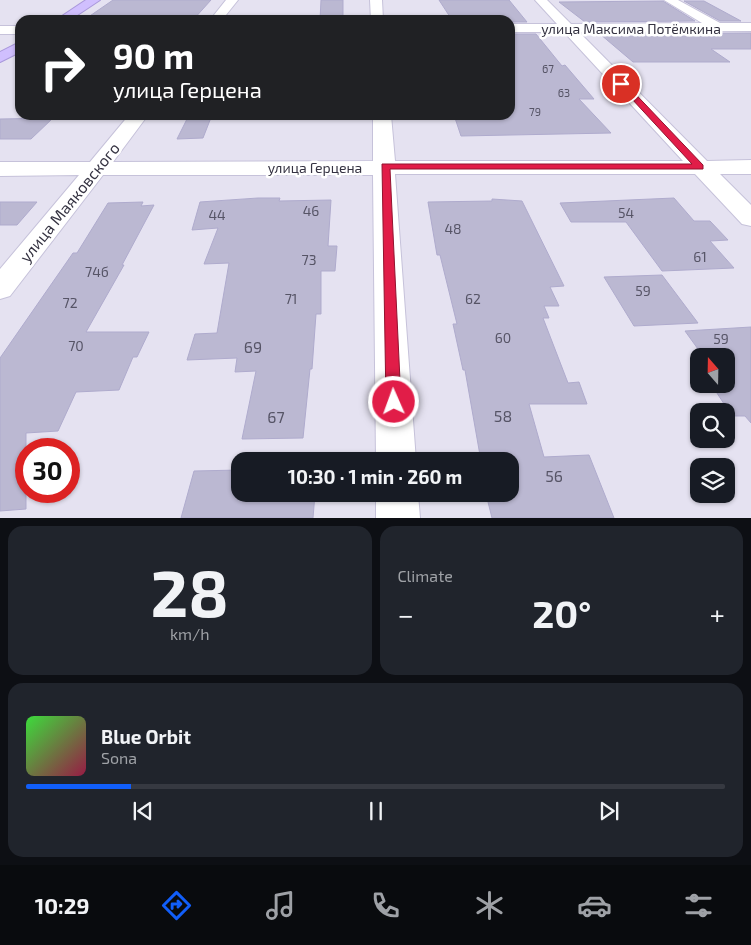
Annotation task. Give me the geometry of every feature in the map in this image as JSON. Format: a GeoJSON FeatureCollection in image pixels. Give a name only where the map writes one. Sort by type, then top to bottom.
{"type":"FeatureCollection","features":[{"type":"Feature","properties":{"kind":"street"},"geometry":{"type":"LineString","coordinates":[[70,15],[94,0]]}},
{"type":"Feature","properties":{"kind":"street"},"geometry":{"type":"LineString","coordinates":[[220,15],[232,0]]}},
{"type":"Feature","properties":{"kind":"street"},"geometry":{"type":"LineString","coordinates":[[376,0],[377,15]]}},
{"type":"Feature","properties":{"kind":"street"},"geometry":{"type":"LineString","coordinates":[[541,0],[751,219]]}},
{"type":"Feature","properties":{"kind":"street"},"geometry":{"type":"LineString","coordinates":[[670,0],[738,38]]}},
{"type":"Feature","properties":{"kind":"street","name":"улица Максима Потёмкина"},"geometry":{"type":"LineString","coordinates":[[515,28],[751,27]]}},
{"type":"Feature","properties":{"kind":"street"},"geometry":{"type":"LineString","coordinates":[[0,30],[15,30]]}},
{"type":"Feature","properties":{"kind":"street"},"geometry":{"type":"LineString","coordinates":[[0,58],[15,49]]}},
{"type":"Feature","properties":{"kind":"street","name":"улица Маяковского"},"geometry":{"type":"LineString","coordinates":[[0,289],[135,120]]}},
{"type":"Feature","properties":{"kind":"street"},"geometry":{"type":"LineString","coordinates":[[382,120],[396,452]]}},
{"type":"Feature","properties":{"kind":"street","name":"улица Герцена"},"geometry":{"type":"LineString","coordinates":[[0,169],[385,166],[751,167]]}},
{"type":"Feature","properties":{"kind":"street"},"geometry":{"type":"LineString","coordinates":[[397,502],[398,518]]}},
{"type":"Feature","properties":{"kind":"building"},"geometry":{"type":"Polygon","coordinates":[[[113,0],[211,0],[198,15],[91,15],[113,0]]]}},
{"type":"Feature","properties":{"kind":"building"},"geometry":{"type":"Polygon","coordinates":[[[321,0],[343,0],[343,15],[320,15],[321,0]]]}},
{"type":"Feature","properties":{"kind":"building"},"geometry":{"type":"Polygon","coordinates":[[[439,0],[509,0],[527,22],[515,22],[515,15],[449,15],[439,0]]]}},
{"type":"Feature","properties":{"kind":"building"},"geometry":{"type":"Polygon","coordinates":[[[663,1],[695,21],[585,22],[559,2],[663,1]]]}},
{"type":"Feature","properties":{"kind":"building"},"geometry":{"type":"Polygon","coordinates":[[[684,1],[704,1],[741,21],[720,21],[684,1]]]}},
{"type":"Feature","properties":{"kind":"building"},"geometry":{"type":"Polygon","coordinates":[[[751,33],[751,49],[711,49],[730,62],[633,62],[600,34],[751,33]]]}},
{"type":"Feature","properties":{"kind":"building"},"geometry":{"type":"Polygon","coordinates":[[[515,34],[536,34],[562,66],[565,65],[594,99],[579,99],[611,133],[461,136],[456,120],[515,120],[515,34]]]}},
{"type":"Feature","properties":{"kind":"building"},"geometry":{"type":"Polygon","coordinates":[[[0,119],[51,120],[31,139],[0,139],[0,119]]]}},
{"type":"Feature","properties":{"kind":"building"},"geometry":{"type":"Polygon","coordinates":[[[186,120],[210,120],[203,138],[177,139],[186,120]]]}},
{"type":"Feature","properties":{"kind":"building"},"geometry":{"type":"Polygon","coordinates":[[[280,198],[279,201],[331,200],[328,246],[337,246],[335,271],[321,271],[321,314],[316,314],[312,369],[310,369],[303,438],[242,439],[256,371],[235,372],[237,358],[187,360],[195,334],[217,333],[229,263],[204,264],[218,228],[192,230],[200,202],[280,198]]]}},
{"type":"Feature","properties":{"kind":"building"},"geometry":{"type":"Polygon","coordinates":[[[674,198],[694,221],[710,221],[728,240],[710,241],[734,268],[662,271],[626,222],[571,222],[560,203],[674,198]]]}},
{"type":"Feature","properties":{"kind":"building"},"geometry":{"type":"Polygon","coordinates":[[[492,199],[522,201],[564,286],[550,287],[559,306],[544,306],[549,318],[543,318],[568,383],[579,382],[587,404],[529,404],[544,457],[589,455],[614,518],[492,518],[488,502],[519,502],[519,452],[479,452],[465,370],[463,370],[453,324],[457,324],[440,255],[437,255],[428,202],[492,201],[492,199]]]}},
{"type":"Feature","properties":{"kind":"building"},"geometry":{"type":"Polygon","coordinates":[[[0,202],[37,202],[17,225],[0,225],[0,202]]]}},
{"type":"Feature","properties":{"kind":"building"},"geometry":{"type":"Polygon","coordinates":[[[143,202],[141,206],[154,205],[122,265],[124,265],[86,332],[149,332],[137,357],[133,357],[119,390],[76,392],[58,431],[26,433],[26,438],[15,438],[15,503],[26,503],[26,509],[0,511],[0,358],[73,253],[77,253],[108,203],[143,202]]]}},
{"type":"Feature","properties":{"kind":"building"},"geometry":{"type":"Polygon","coordinates":[[[662,275],[698,323],[634,326],[604,277],[662,275]]]}},
{"type":"Feature","properties":{"kind":"building"},"geometry":{"type":"Polygon","coordinates":[[[751,327],[751,423],[745,416],[735,416],[735,403],[723,403],[717,393],[735,393],[735,348],[697,348],[685,331],[751,327]]]}},
{"type":"Feature","properties":{"kind":"building"},"geometry":{"type":"Polygon","coordinates":[[[231,470],[231,502],[314,502],[313,518],[181,518],[194,471],[231,470]]]}},
{"type":"Feature","properties":{"kind":"route"},"geometry":{"type":"LineString","coordinates":[[394,402],[385,166],[700,167],[621,84]]}}]}
